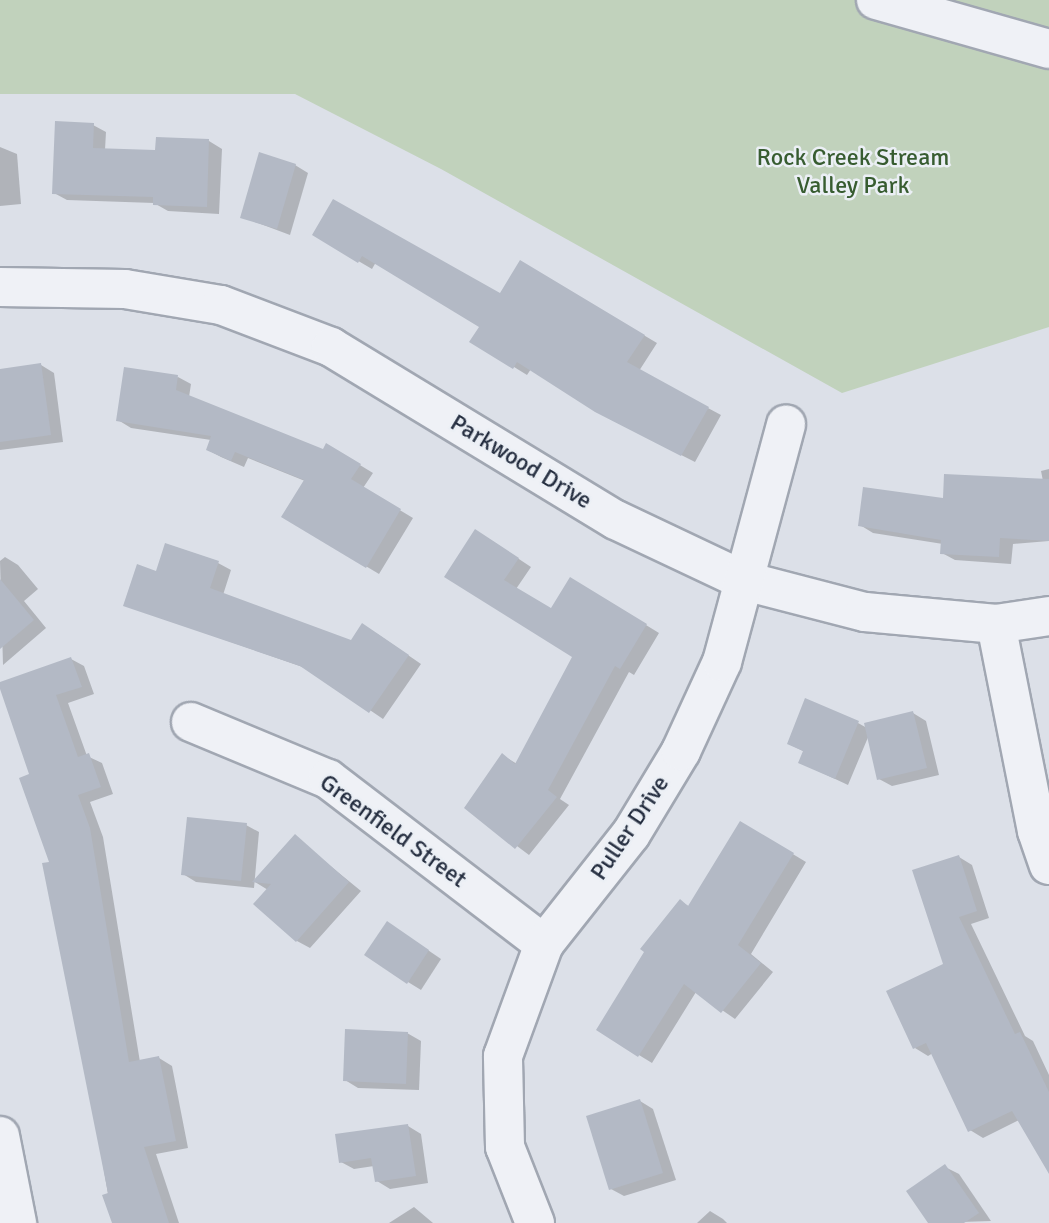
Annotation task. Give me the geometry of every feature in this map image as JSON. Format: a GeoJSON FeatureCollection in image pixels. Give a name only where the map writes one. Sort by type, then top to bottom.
{"type":"FeatureCollection","features":[{"type":"Feature","properties":{"kind":"street"},"geometry":{"type":"LineString","coordinates":[[876,0],[1049,50]]}},
{"type":"Feature","properties":{"kind":"street","name":"Parkwood Drive"},"geometry":{"type":"LineString","coordinates":[[0,287],[125,289],[221,305],[331,347],[617,520],[744,581],[865,612],[996,624],[1049,616]]}},
{"type":"Feature","properties":{"kind":"street","name":"Puller Drive"},"geometry":{"type":"LineString","coordinates":[[535,1223],[505,1147],[503,1056],[544,944],[631,834],[681,751],[722,662],[786,424]]}},
{"type":"Feature","properties":{"kind":"street"},"geometry":{"type":"LineString","coordinates":[[996,624],[1037,831],[1049,865]]}},
{"type":"Feature","properties":{"kind":"street","name":"Greenfield Street"},"geometry":{"type":"LineString","coordinates":[[191,722],[328,779],[544,944]]}},
{"type":"Feature","properties":{"kind":"street"},"geometry":{"type":"LineString","coordinates":[[0,1136],[17,1223]]}},
{"type":"Feature","properties":{"kind":"green space","name":"Rock Creek Stream Valley Park"},"geometry":{"type":"Polygon","coordinates":[[[0,0],[1049,0],[1049,327],[842,393],[441,169],[295,94],[0,94],[0,0]]]}},
{"type":"Feature","properties":{"kind":"building"},"geometry":{"type":"Polygon","coordinates":[[[55,121],[94,123],[93,148],[155,150],[156,137],[209,139],[207,207],[153,205],[153,197],[52,194],[55,121]]]}},
{"type":"Feature","properties":{"kind":"building"},"geometry":{"type":"Polygon","coordinates":[[[259,152],[296,164],[277,229],[240,218],[259,152]]]}},
{"type":"Feature","properties":{"kind":"building"},"geometry":{"type":"Polygon","coordinates":[[[333,199],[500,293],[520,260],[645,335],[627,362],[709,407],[681,456],[595,412],[517,362],[513,369],[469,342],[479,327],[362,256],[358,263],[312,235],[333,199]]]}},
{"type":"Feature","properties":{"kind":"building"},"geometry":{"type":"Polygon","coordinates":[[[41,363],[51,435],[0,442],[0,369],[41,363]]]}},
{"type":"Feature","properties":{"kind":"building"},"geometry":{"type":"Polygon","coordinates":[[[124,367],[178,375],[176,390],[323,449],[326,443],[361,464],[351,479],[401,509],[366,568],[281,517],[304,480],[235,452],[231,461],[206,450],[211,436],[116,421],[124,367]]]}},
{"type":"Feature","properties":{"kind":"building"},"geometry":{"type":"Polygon","coordinates":[[[944,474],[1049,479],[1049,541],[1000,538],[999,557],[940,554],[941,540],[858,526],[863,487],[943,498],[944,474]]]}},
{"type":"Feature","properties":{"kind":"building"},"geometry":{"type":"Polygon","coordinates":[[[475,529],[519,558],[504,580],[551,608],[570,577],[647,624],[620,669],[615,666],[548,790],[557,797],[515,849],[464,808],[502,753],[515,764],[572,657],[444,577],[475,529]]]}},
{"type":"Feature","properties":{"kind":"building"},"geometry":{"type":"Polygon","coordinates":[[[165,543],[219,561],[210,588],[351,640],[362,623],[409,655],[369,713],[300,666],[123,606],[137,564],[156,571],[165,543]]]}},
{"type":"Feature","properties":{"kind":"building"},"geometry":{"type":"Polygon","coordinates":[[[0,579],[34,620],[0,649],[0,579]]]}},
{"type":"Feature","properties":{"kind":"building"},"geometry":{"type":"Polygon","coordinates":[[[71,657],[82,687],[56,695],[78,757],[89,753],[101,787],[78,795],[90,828],[129,1062],[159,1056],[176,1141],[144,1147],[169,1223],[112,1223],[102,1195],[108,1193],[42,863],[49,862],[19,778],[29,774],[0,689],[0,682],[71,657]]]}},
{"type":"Feature","properties":{"kind":"building"},"geometry":{"type":"Polygon","coordinates":[[[805,698],[859,721],[835,779],[798,763],[803,751],[787,744],[805,698]]]}},
{"type":"Feature","properties":{"kind":"building"},"geometry":{"type":"Polygon","coordinates":[[[913,711],[927,768],[877,780],[864,723],[913,711]]]}},
{"type":"Feature","properties":{"kind":"building"},"geometry":{"type":"Polygon","coordinates":[[[187,817],[247,823],[241,881],[181,875],[187,817]]]}},
{"type":"Feature","properties":{"kind":"building"},"geometry":{"type":"Polygon","coordinates":[[[740,821],[794,853],[738,945],[761,963],[721,1013],[684,984],[638,1057],[596,1030],[644,952],[640,949],[680,899],[688,906],[740,821]]]}},
{"type":"Feature","properties":{"kind":"building"},"geometry":{"type":"Polygon","coordinates":[[[295,834],[349,882],[296,942],[253,904],[271,884],[252,882],[295,834]]]}},
{"type":"Feature","properties":{"kind":"building"},"geometry":{"type":"Polygon","coordinates":[[[959,855],[977,911],[959,917],[1015,1034],[1020,1032],[1049,1092],[1049,1174],[1012,1111],[968,1132],[926,1043],[913,1049],[886,991],[943,964],[912,870],[959,855]]]}},
{"type":"Feature","properties":{"kind":"building"},"geometry":{"type":"Polygon","coordinates":[[[387,921],[429,950],[407,984],[364,955],[387,921]]]}},
{"type":"Feature","properties":{"kind":"building"},"geometry":{"type":"Polygon","coordinates":[[[345,1029],[408,1032],[406,1084],[343,1081],[345,1029]]]}},
{"type":"Feature","properties":{"kind":"building"},"geometry":{"type":"Polygon","coordinates":[[[640,1099],[663,1173],[609,1190],[586,1116],[640,1099]]]}},
{"type":"Feature","properties":{"kind":"building"},"geometry":{"type":"Polygon","coordinates":[[[408,1124],[416,1176],[375,1182],[371,1158],[339,1163],[335,1134],[408,1124]]]}},
{"type":"Feature","properties":{"kind":"building"},"geometry":{"type":"Polygon","coordinates":[[[945,1164],[979,1213],[964,1223],[928,1223],[906,1191],[945,1164]]]}}]}
